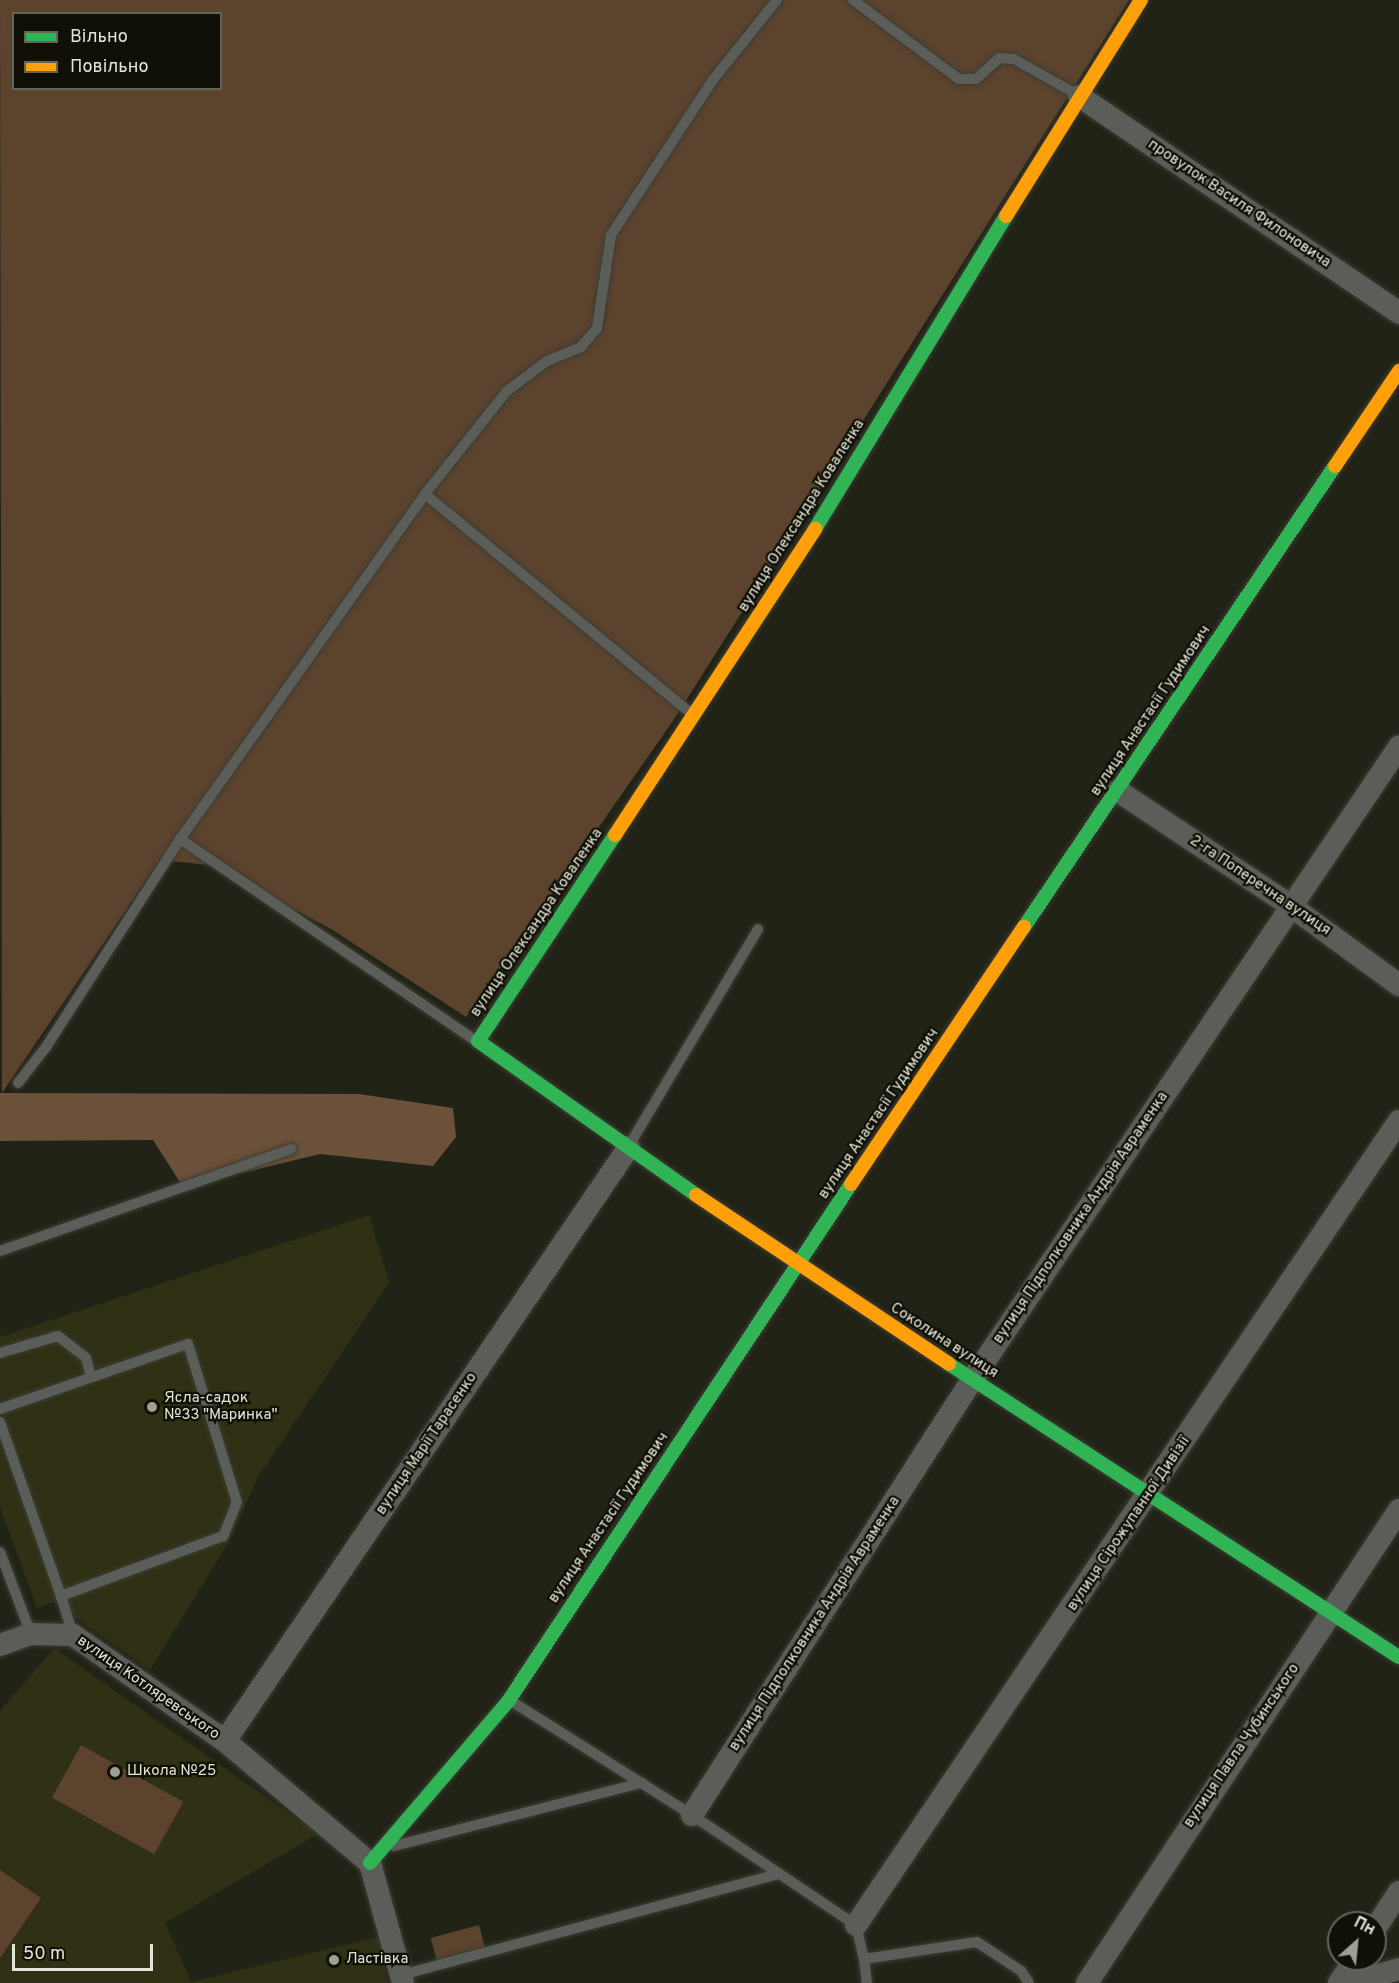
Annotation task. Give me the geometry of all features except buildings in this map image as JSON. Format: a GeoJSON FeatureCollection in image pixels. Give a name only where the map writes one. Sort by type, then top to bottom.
{"type":"FeatureCollection","features":[{"type":"Feature","properties":{"kind":"street","name":"вулиця Олександра Коваленка"},"geometry":{"type":"LineString","coordinates":[[478,1041],[781,585],[1079,96],[1141,0]]}},
{"type":"Feature","properties":{"kind":"street","name":"провулок Василя Филоновича"},"geometry":{"type":"LineString","coordinates":[[1079,96],[1399,313]]}},
{"type":"Feature","properties":{"kind":"street","name":"вулиця Анастасії Гудимович"},"geometry":{"type":"LineString","coordinates":[[376,1856],[508,1700],[796,1265],[1118,791],[1399,371]]}},
{"type":"Feature","properties":{"kind":"street","name":"вулиця Підполковника Андрія Авраменка"},"geometry":{"type":"LineString","coordinates":[[692,1815],[972,1380],[1399,747]]}},
{"type":"Feature","properties":{"kind":"street","name":"2-га Поперечна вулиця"},"geometry":{"type":"LineString","coordinates":[[1118,791],[1292,906],[1399,985]]}},
{"type":"Feature","properties":{"kind":"street","name":"Соколина вулиця"},"geometry":{"type":"LineString","coordinates":[[478,1041],[796,1265],[1399,1657]]}},
{"type":"Feature","properties":{"kind":"street","name":"вулиця Сірожупанної Дивізії"},"geometry":{"type":"LineString","coordinates":[[856,1925],[1149,1496],[1399,1121]]}},
{"type":"Feature","properties":{"kind":"street","name":"вулиця Марії Тарасенко"},"geometry":{"type":"LineString","coordinates":[[225,1741],[629,1147]]}},
{"type":"Feature","properties":{"kind":"street","name":"вулиця Павла Чубинського"},"geometry":{"type":"LineString","coordinates":[[1087,1983],[1399,1509]]}},
{"type":"Feature","properties":{"kind":"street","name":"вулиця Котляревського"},"geometry":{"type":"LineString","coordinates":[[0,1644],[31,1634],[73,1635],[225,1741],[376,1856]]}},
{"type":"Feature","properties":{"kind":"street"},"geometry":{"type":"LineString","coordinates":[[376,1856],[402,1979]]}},
{"type":"Feature","properties":{"kind":"street"},"geometry":{"type":"LineString","coordinates":[[1387,1911],[1399,1892]]}},
{"type":"Feature","properties":{"kind":"street"},"geometry":{"type":"LineString","coordinates":[[1351,1983],[1399,1969]]}},
{"type":"Feature","properties":{"kind":"lane"},"geometry":{"type":"LineString","coordinates":[[18,1083],[46,1047],[180,839],[425,494],[507,391],[547,361],[581,347],[597,328],[611,235],[712,81],[777,0]]}},
{"type":"Feature","properties":{"kind":"lane"},"geometry":{"type":"LineString","coordinates":[[854,0],[960,79],[976,79],[999,58],[1014,59],[1079,96]]}},
{"type":"Feature","properties":{"kind":"lane"},"geometry":{"type":"LineString","coordinates":[[425,494],[695,716]]}},
{"type":"Feature","properties":{"kind":"lane"},"geometry":{"type":"LineString","coordinates":[[180,839],[478,1041]]}},
{"type":"Feature","properties":{"kind":"lane"},"geometry":{"type":"LineString","coordinates":[[629,1147],[758,929]]}},
{"type":"Feature","properties":{"kind":"lane"},"geometry":{"type":"LineString","coordinates":[[0,1251],[292,1149]]}},
{"type":"Feature","properties":{"kind":"lane"},"geometry":{"type":"LineString","coordinates":[[0,1353],[58,1336],[86,1358],[92,1377]]}},
{"type":"Feature","properties":{"kind":"lane"},"geometry":{"type":"LineString","coordinates":[[0,1409],[188,1344],[237,1502],[224,1536],[61,1596]]}},
{"type":"Feature","properties":{"kind":"lane"},"geometry":{"type":"LineString","coordinates":[[0,1422],[73,1635]]}},
{"type":"Feature","properties":{"kind":"lane"},"geometry":{"type":"LineString","coordinates":[[0,1552],[31,1634]]}},
{"type":"Feature","properties":{"kind":"lane"},"geometry":{"type":"LineString","coordinates":[[508,1700],[692,1815],[856,1925],[867,1983]]}},
{"type":"Feature","properties":{"kind":"lane"},"geometry":{"type":"LineString","coordinates":[[376,1856],[642,1783]]}},
{"type":"Feature","properties":{"kind":"lane"},"geometry":{"type":"LineString","coordinates":[[402,1979],[779,1874]]}},
{"type":"Feature","properties":{"kind":"lane"},"geometry":{"type":"LineString","coordinates":[[864,1959],[977,1942],[1021,1971],[1029,1983]]}},
{"type":"Feature","properties":{"kind":"shaded area"},"geometry":{"type":"Polygon","coordinates":[[[0,0],[1129,0],[675,718],[466,1017],[331,929],[210,865],[160,860],[2,1093],[0,0]]]}},
{"type":"Feature","properties":{"kind":"shaded area"},"geometry":{"type":"Polygon","coordinates":[[[0,1093],[359,1094],[453,1108],[456,1137],[433,1166],[320,1154],[183,1187],[153,1140],[0,1141],[0,1093]]]}},
{"type":"Feature","properties":{"kind":"shaded area","name":"Ясла-садок №33 \"Маринка\""},"geometry":{"type":"Polygon","coordinates":[[[369,1215],[389,1282],[258,1477],[228,1543],[150,1670],[53,1602],[37,1608],[0,1507],[0,1337],[369,1215]]]}},
{"type":"Feature","properties":{"kind":"shaded area","name":"Школа №25"},"geometry":{"type":"Polygon","coordinates":[[[54,1648],[318,1834],[165,1923],[191,1982],[378,1937],[388,1983],[0,1983],[0,1711],[54,1648]]]}},
{"type":"Feature","properties":{"kind":"shaded area"},"geometry":{"type":"Polygon","coordinates":[[[81,1745],[183,1802],[154,1854],[52,1797],[81,1745]]]}},
{"type":"Feature","properties":{"kind":"shaded area"},"geometry":{"type":"Polygon","coordinates":[[[0,1870],[41,1898],[0,1958],[0,1870]]]}},
{"type":"Feature","properties":{"kind":"shaded area"},"geometry":{"type":"Polygon","coordinates":[[[479,1925],[486,1951],[438,1964],[431,1938],[479,1925]]]}},
{"type":"Feature","properties":{"kind":"traffic: fast"},"geometry":{"type":"LineString","coordinates":[[815,529],[1006,216]]}},
{"type":"Feature","properties":{"kind":"traffic: fast"},"geometry":{"type":"LineString","coordinates":[[1024,927],[1335,466]]}},
{"type":"Feature","properties":{"kind":"traffic: fast"},"geometry":{"type":"LineString","coordinates":[[615,835],[478,1041],[696,1195]]}},
{"type":"Feature","properties":{"kind":"traffic: fast"},"geometry":{"type":"LineString","coordinates":[[370,1863],[509,1700],[851,1184]]}},
{"type":"Feature","properties":{"kind":"traffic: fast"},"geometry":{"type":"LineString","coordinates":[[949,1364],[1399,1657]]}},
{"type":"Feature","properties":{"kind":"traffic: slow"},"geometry":{"type":"LineString","coordinates":[[1006,216],[1141,0]]}},
{"type":"Feature","properties":{"kind":"traffic: slow"},"geometry":{"type":"LineString","coordinates":[[1335,466],[1399,371]]}},
{"type":"Feature","properties":{"kind":"traffic: slow"},"geometry":{"type":"LineString","coordinates":[[615,835],[815,529]]}},
{"type":"Feature","properties":{"kind":"traffic: slow"},"geometry":{"type":"LineString","coordinates":[[851,1184],[1024,927]]}},
{"type":"Feature","properties":{"kind":"traffic: slow"},"geometry":{"type":"LineString","coordinates":[[696,1195],[949,1364]]}},
{"type":"Feature","properties":{"kind":"place","name":"Ясла-садок №33 \"Маринка\""},"geometry":{"type":"Point","coordinates":[152,1407]}},
{"type":"Feature","properties":{"kind":"place","name":"Школа №25"},"geometry":{"type":"Point","coordinates":[115,1772]}},
{"type":"Feature","properties":{"kind":"place","name":"Ластівка"},"geometry":{"type":"Point","coordinates":[334,1960]}}]}
